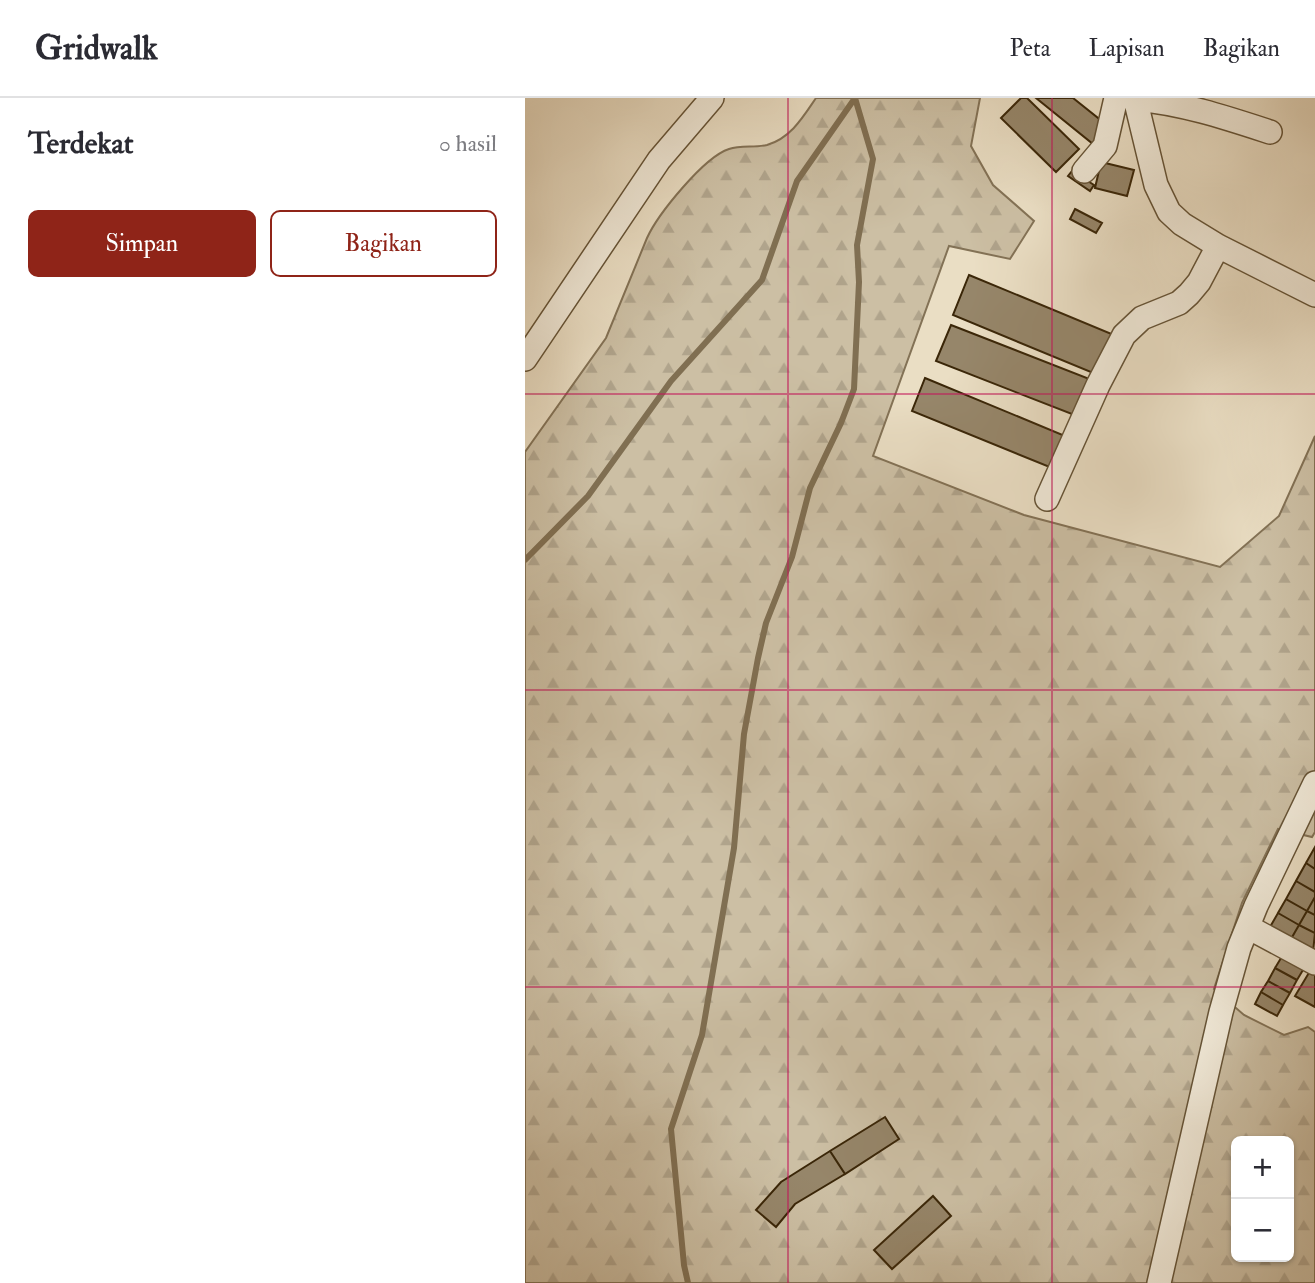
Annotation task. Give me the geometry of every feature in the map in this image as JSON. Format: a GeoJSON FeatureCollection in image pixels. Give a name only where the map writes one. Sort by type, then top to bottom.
{"type":"FeatureCollection","features":[{"type":"Feature","properties":{"kind":"street"},"geometry":{"type":"LineString","coordinates":[[525,359],[659,160],[712,98]]}},
{"type":"Feature","properties":{"kind":"street"},"geometry":{"type":"LineString","coordinates":[[1084,171],[1105,146],[1116,98]]}},
{"type":"Feature","properties":{"kind":"street"},"geometry":{"type":"LineString","coordinates":[[1270,132],[1191,108],[1136,98],[1156,185],[1169,212],[1182,224],[1218,246],[1315,295]]}},
{"type":"Feature","properties":{"kind":"street"},"geometry":{"type":"LineString","coordinates":[[1047,499],[1093,395],[1124,335],[1142,318],[1179,303],[1199,282],[1218,246]]}},
{"type":"Feature","properties":{"kind":"street"},"geometry":{"type":"LineString","coordinates":[[1159,1283],[1221,1012],[1239,948],[1315,783]]}},
{"type":"Feature","properties":{"kind":"street"},"geometry":{"type":"LineString","coordinates":[[1248,927],[1315,964]]}},
{"type":"Feature","properties":{"kind":"green space"},"geometry":{"type":"Polygon","coordinates":[[[816,98],[980,98],[971,146],[993,185],[1034,221],[1010,259],[949,246],[873,456],[1024,515],[1220,567],[1279,516],[1315,436],[1315,832],[1312,837],[1278,829],[1242,903],[1214,989],[1244,1015],[1284,1035],[1308,1027],[1315,1032],[1315,1283],[525,1283],[525,452],[606,338],[647,238],[671,201],[695,174],[719,154],[734,148],[767,145],[796,126],[816,98]]]}},
{"type":"Feature","properties":{"kind":"building"},"geometry":{"type":"Polygon","coordinates":[[[1021,98],[1027,98],[1079,149],[1056,172],[1001,118],[1021,98]]]}},
{"type":"Feature","properties":{"kind":"building"},"geometry":{"type":"Polygon","coordinates":[[[1036,98],[1073,98],[1108,126],[1093,144],[1036,98]]]}},
{"type":"Feature","properties":{"kind":"building"},"geometry":{"type":"Polygon","coordinates":[[[1101,162],[1134,170],[1127,196],[1095,188],[1101,162]]]}},
{"type":"Feature","properties":{"kind":"building"},"geometry":{"type":"Polygon","coordinates":[[[1072,171],[1094,185],[1090,191],[1068,176],[1072,171]]]}},
{"type":"Feature","properties":{"kind":"building"},"geometry":{"type":"Polygon","coordinates":[[[1075,209],[1102,223],[1096,233],[1070,219],[1075,209]]]}},
{"type":"Feature","properties":{"kind":"building"},"geometry":{"type":"Polygon","coordinates":[[[969,275],[1114,335],[1098,375],[953,315],[969,275]]]}},
{"type":"Feature","properties":{"kind":"building"},"geometry":{"type":"Polygon","coordinates":[[[951,325],[1092,380],[1077,416],[936,361],[951,325]]]}},
{"type":"Feature","properties":{"kind":"building"},"geometry":{"type":"Polygon","coordinates":[[[925,378],[1065,436],[1052,468],[912,411],[925,378]]]}},
{"type":"Feature","properties":{"kind":"building"},"geometry":{"type":"Polygon","coordinates":[[[1315,847],[1315,869],[1306,863],[1315,847]]]}},
{"type":"Feature","properties":{"kind":"building"},"geometry":{"type":"Polygon","coordinates":[[[1306,863],[1315,869],[1315,892],[1296,881],[1306,863]]]}},
{"type":"Feature","properties":{"kind":"building"},"geometry":{"type":"Polygon","coordinates":[[[1296,881],[1315,892],[1307,911],[1286,899],[1296,881]]]}},
{"type":"Feature","properties":{"kind":"building"},"geometry":{"type":"Polygon","coordinates":[[[1315,897],[1315,915],[1307,911],[1315,897]]]}},
{"type":"Feature","properties":{"kind":"building"},"geometry":{"type":"Polygon","coordinates":[[[1286,899],[1307,911],[1299,925],[1278,913],[1286,899]]]}},
{"type":"Feature","properties":{"kind":"building"},"geometry":{"type":"Polygon","coordinates":[[[1307,911],[1315,915],[1315,933],[1299,925],[1307,911]]]}},
{"type":"Feature","properties":{"kind":"building"},"geometry":{"type":"Polygon","coordinates":[[[1278,913],[1299,925],[1291,939],[1270,927],[1278,913]]]}},
{"type":"Feature","properties":{"kind":"building"},"geometry":{"type":"Polygon","coordinates":[[[1299,925],[1315,933],[1313,952],[1291,939],[1299,925]]]}},
{"type":"Feature","properties":{"kind":"building"},"geometry":{"type":"Polygon","coordinates":[[[1284,953],[1306,965],[1297,980],[1275,968],[1284,953]]]}},
{"type":"Feature","properties":{"kind":"building"},"geometry":{"type":"Polygon","coordinates":[[[1275,968],[1297,980],[1290,993],[1268,981],[1275,968]]]}},
{"type":"Feature","properties":{"kind":"building"},"geometry":{"type":"Polygon","coordinates":[[[1310,971],[1315,974],[1315,1007],[1295,996],[1310,971]]]}},
{"type":"Feature","properties":{"kind":"building"},"geometry":{"type":"Polygon","coordinates":[[[1268,981],[1290,993],[1283,1005],[1261,992],[1268,981]]]}},
{"type":"Feature","properties":{"kind":"building"},"geometry":{"type":"Polygon","coordinates":[[[1261,992],[1283,1005],[1277,1016],[1255,1004],[1261,992]]]}},
{"type":"Feature","properties":{"kind":"building"},"geometry":{"type":"Polygon","coordinates":[[[885,1117],[899,1139],[845,1174],[830,1151],[885,1117]]]}},
{"type":"Feature","properties":{"kind":"building"},"geometry":{"type":"Polygon","coordinates":[[[830,1151],[845,1174],[795,1204],[776,1227],[756,1210],[781,1182],[830,1151]]]}},
{"type":"Feature","properties":{"kind":"building"},"geometry":{"type":"Polygon","coordinates":[[[933,1196],[951,1216],[892,1269],[874,1250],[933,1196]]]}},
{"type":"Feature","properties":{"kind":"waterway"},"geometry":{"type":"LineString","coordinates":[[525,560],[588,496],[671,381],[762,280],[797,181],[855,98]]}},
{"type":"Feature","properties":{"kind":"waterway"},"geometry":{"type":"LineString","coordinates":[[688,1283],[671,1129],[702,1035],[734,848],[744,734],[758,658],[766,623],[792,557],[810,488],[854,389],[859,282],[857,245],[873,159],[855,98]]}}]}
